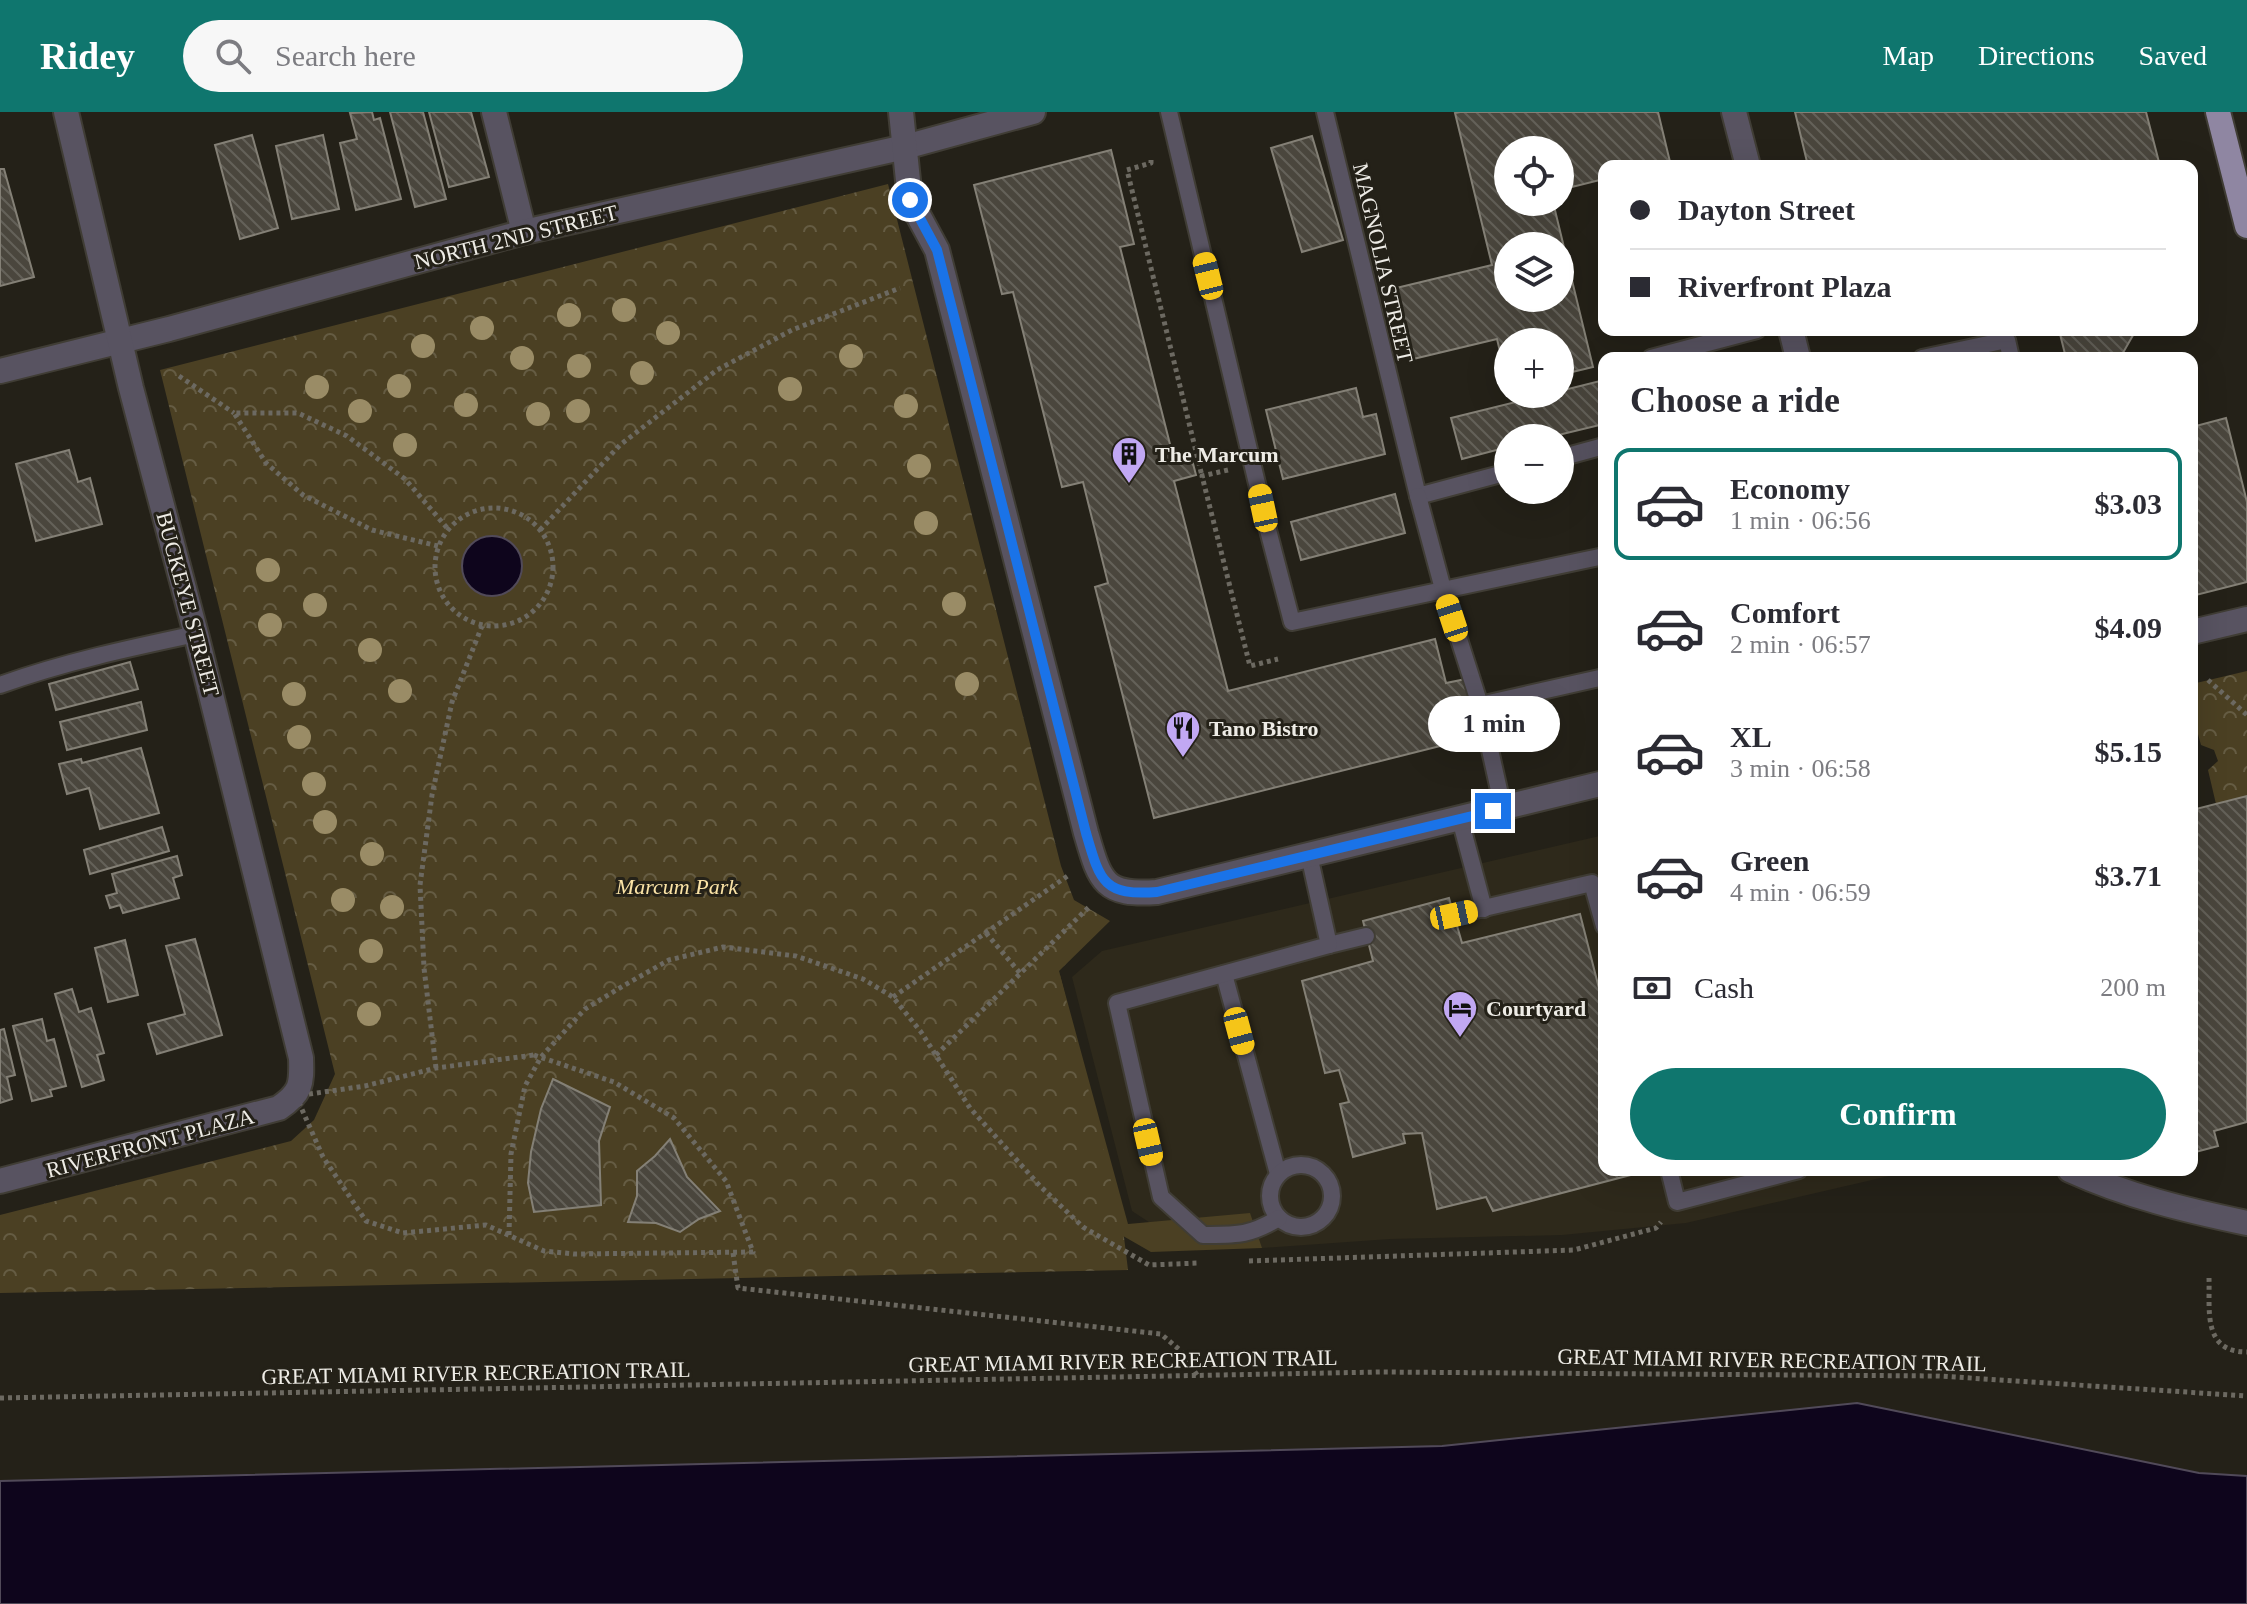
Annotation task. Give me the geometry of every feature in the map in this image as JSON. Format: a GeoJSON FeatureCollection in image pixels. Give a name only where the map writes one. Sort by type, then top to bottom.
{"type":"FeatureCollection","features":[{"type":"Feature","properties":{"kind":"main road"},"geometry":{"type":"LineString","coordinates":[[2218,112],[2247,226]]}},
{"type":"Feature","properties":{"kind":"street","name":"BUCKEYE STREET"},"geometry":{"type":"LineString","coordinates":[[66,112],[301,1058],[302,1078],[296,1096]]}},
{"type":"Feature","properties":{"kind":"street"},"geometry":{"type":"LineString","coordinates":[[494,112],[524,232]]}},
{"type":"Feature","properties":{"kind":"street"},"geometry":{"type":"LineString","coordinates":[[901,112],[910,200],[937,250],[1093,858],[1109,887],[1129,894],[1157,892],[1598,784]]}},
{"type":"Feature","properties":{"kind":"street","name":"NORTH 2ND STREET"},"geometry":{"type":"LineString","coordinates":[[0,371],[169,329],[524,232],[905,147],[1033,112]]}},
{"type":"Feature","properties":{"kind":"street"},"geometry":{"type":"LineString","coordinates":[[1734,112],[1746,160]]}},
{"type":"Feature","properties":{"kind":"street"},"geometry":{"type":"LineString","coordinates":[[2198,631],[2247,619]]}},
{"type":"Feature","properties":{"kind":"street","name":"RIVERFRONT PLAZA"},"geometry":{"type":"LineString","coordinates":[[0,1181],[259,1115],[279,1108],[296,1096]]}},
{"type":"Feature","properties":{"kind":"street"},"geometry":{"type":"LineString","coordinates":[[2084,1176],[2122,1192],[2166,1205],[2247,1223]]}},
{"type":"Feature","properties":{"kind":"lane"},"geometry":{"type":"LineString","coordinates":[[1169,112],[1292,622],[1598,557]]}},
{"type":"Feature","properties":{"kind":"lane","name":"MAGNOLIA STREET"},"geometry":{"type":"LineString","coordinates":[[1325,112],[1418,496],[1443,589],[1480,705],[1503,808]]}},
{"type":"Feature","properties":{"kind":"lane"},"geometry":{"type":"LineString","coordinates":[[1674,352],[1734,336]]}},
{"type":"Feature","properties":{"kind":"lane"},"geometry":{"type":"LineString","coordinates":[[1950,352],[2007,340],[2010,352]]}},
{"type":"Feature","properties":{"kind":"lane"},"geometry":{"type":"LineString","coordinates":[[1574,454],[1598,448]]}},
{"type":"Feature","properties":{"kind":"lane"},"geometry":{"type":"LineString","coordinates":[[1418,496],[1494,476]]}},
{"type":"Feature","properties":{"kind":"lane"},"geometry":{"type":"LineString","coordinates":[[0,685],[34,673],[196,634]]}},
{"type":"Feature","properties":{"kind":"lane"},"geometry":{"type":"LineString","coordinates":[[1480,705],[1598,678]]}},
{"type":"Feature","properties":{"kind":"lane"},"geometry":{"type":"LineString","coordinates":[[1460,819],[1484,909]]}},
{"type":"Feature","properties":{"kind":"lane"},"geometry":{"type":"LineString","coordinates":[[1309,855],[1329,945]]}},
{"type":"Feature","properties":{"kind":"lane"},"geometry":{"type":"LineString","coordinates":[[1454,915],[1592,883],[1598,904]]}},
{"type":"Feature","properties":{"kind":"lane"},"geometry":{"type":"LineString","coordinates":[[1279,1218],[1256,1232],[1203,1235],[1161,1197],[1117,1003],[1366,936]]}},
{"type":"Feature","properties":{"kind":"lane"},"geometry":{"type":"LineString","coordinates":[[1224,974],[1278,1174]]}},
{"type":"Feature","properties":{"kind":"lane"},"geometry":{"type":"LineString","coordinates":[[1301,1164],[1323,1173],[1330,1184],[1332,1196],[1330,1208],[1323,1218],[1313,1225],[1301,1227],[1289,1225],[1279,1218],[1269,1196],[1278,1174],[1288,1167],[1301,1164]]}},
{"type":"Feature","properties":{"kind":"lane"},"geometry":{"type":"LineString","coordinates":[[1670,1176],[1677,1202],[1776,1176]]}},
{"type":"Feature","properties":{"kind":"path"},"geometry":{"type":"LineString","coordinates":[[1148,149],[1151,163],[1127,170],[1250,666],[1278,659]]}},
{"type":"Feature","properties":{"kind":"path"},"geometry":{"type":"LineString","coordinates":[[540,530],[620,445],[717,370],[792,330],[900,288]]}},
{"type":"Feature","properties":{"kind":"path"},"geometry":{"type":"LineString","coordinates":[[179,376],[234,413],[266,463],[303,495],[372,530],[438,546]]}},
{"type":"Feature","properties":{"kind":"path"},"geometry":{"type":"LineString","coordinates":[[234,413],[298,413],[347,436],[405,479],[448,529]]}},
{"type":"Feature","properties":{"kind":"path"},"geometry":{"type":"LineString","coordinates":[[1202,476],[1253,464]]}},
{"type":"Feature","properties":{"kind":"path"},"geometry":{"type":"LineString","coordinates":[[477,510],[511,510],[527,518],[540,530],[550,546],[554,563],[552,582],[545,599],[533,613],[518,622],[500,627],[482,626],[463,619],[447,605],[437,587],[434,567],[438,546],[460,517],[477,510]]}},
{"type":"Feature","properties":{"kind":"path"},"geometry":{"type":"LineString","coordinates":[[436,1068],[424,968],[420,885],[432,795],[452,702],[482,626]]}},
{"type":"Feature","properties":{"kind":"path"},"geometry":{"type":"LineString","coordinates":[[2208,680],[2247,715]]}},
{"type":"Feature","properties":{"kind":"path"},"geometry":{"type":"LineString","coordinates":[[893,997],[1093,858]]}},
{"type":"Feature","properties":{"kind":"path"},"geometry":{"type":"LineString","coordinates":[[936,1055],[1109,887]]}},
{"type":"Feature","properties":{"kind":"path"},"geometry":{"type":"LineString","coordinates":[[986,933],[1020,973]]}},
{"type":"Feature","properties":{"kind":"path"},"geometry":{"type":"LineString","coordinates":[[509,1235],[511,1154],[525,1086],[541,1057],[585,1009],[623,986],[669,960],[723,947],[796,956],[863,979],[893,997],[921,1032],[970,1108],[1040,1186],[1083,1227],[1149,1265],[1212,1263]]}},
{"type":"Feature","properties":{"kind":"path"},"geometry":{"type":"LineString","coordinates":[[534,1055],[614,1082],[674,1118],[726,1181],[753,1252],[574,1254],[544,1251],[486,1225],[403,1233],[366,1221],[323,1157],[296,1096],[365,1086],[436,1068],[534,1055]]}},
{"type":"Feature","properties":{"kind":"path"},"geometry":{"type":"LineString","coordinates":[[1244,1261],[1574,1250],[1656,1228],[1677,1202]]}},
{"type":"Feature","properties":{"kind":"path"},"geometry":{"type":"LineString","coordinates":[[733,1253],[738,1288],[1161,1334],[1181,1351],[1197,1375]]}},
{"type":"Feature","properties":{"kind":"path"},"geometry":{"type":"LineString","coordinates":[[2209,1278],[2211,1332],[2221,1345],[2247,1352]]}},
{"type":"Feature","properties":{"kind":"path","name":"GREAT MIAMI RIVER RECREATION TRAIL"},"geometry":{"type":"LineString","coordinates":[[0,1398],[1380,1372],[1939,1376],[2247,1396]]}},
{"type":"Feature","properties":{"kind":"shaded area"},"geometry":{"type":"Polygon","coordinates":[[[492,536],[503,538],[513,545],[520,555],[520,577],[513,587],[503,594],[492,596],[481,594],[471,587],[464,577],[462,566],[464,555],[471,545],[481,538],[492,536]]]}},
{"type":"Feature","properties":{"kind":"shaded area"},"geometry":{"type":"Polygon","coordinates":[[[1598,836],[1598,1176],[1889,1176],[1686,1223],[1562,1235],[1390,1239],[1262,1248],[1187,1247],[1132,1211],[1072,977],[1102,951],[1598,836]]]}},
{"type":"Feature","properties":{"kind":"shaded area"},"geometry":{"type":"Polygon","coordinates":[[[1857,1403],[2199,1473],[2247,1476],[2247,1604],[0,1604],[0,1481],[1442,1446],[1857,1403]]]}},
{"type":"Feature","properties":{"kind":"green space","name":"Marcum Park"},"geometry":{"type":"Polygon","coordinates":[[[888,184],[1061,866],[1074,900],[1110,921],[1059,971],[1123,1229],[1128,1270],[0,1293],[0,1215],[291,1141],[314,1120],[335,1074],[160,370],[888,184]]]}},
{"type":"Feature","properties":{"kind":"green space"},"geometry":{"type":"Polygon","coordinates":[[[2247,671],[2247,796],[2216,804],[2208,770],[2218,761],[2214,750],[2201,745],[2198,734],[2198,683],[2247,671]]]}},
{"type":"Feature","properties":{"kind":"green space"},"geometry":{"type":"Polygon","coordinates":[[[1059,971],[1128,1224],[1250,1213],[1262,1248],[1151,1252],[1097,1221],[1059,971]]]}},
{"type":"Feature","properties":{"kind":"building"},"geometry":{"type":"Polygon","coordinates":[[[372,112],[374,120],[380,118],[401,199],[356,210],[340,143],[357,139],[350,113],[372,112]]]}},
{"type":"Feature","properties":{"kind":"building"},"geometry":{"type":"Polygon","coordinates":[[[390,112],[423,112],[446,199],[415,207],[390,112]]]}},
{"type":"Feature","properties":{"kind":"building"},"geometry":{"type":"Polygon","coordinates":[[[429,112],[471,112],[489,177],[449,187],[429,112]]]}},
{"type":"Feature","properties":{"kind":"building"},"geometry":{"type":"Polygon","coordinates":[[[1658,112],[1670,160],[1598,160],[1598,180],[1574,186],[1574,136],[1494,136],[1494,216],[1556,216],[1560,232],[1494,232],[1494,312],[1574,312],[1574,289],[1593,367],[1574,372],[1574,328],[1494,328],[1494,340],[1409,360],[1392,289],[1492,265],[1455,113],[1658,112]]]}},
{"type":"Feature","properties":{"kind":"building"},"geometry":{"type":"Polygon","coordinates":[[[1795,112],[2146,112],[2158,160],[1807,160],[1795,112]]]}},
{"type":"Feature","properties":{"kind":"building"},"geometry":{"type":"Polygon","coordinates":[[[252,135],[278,228],[240,239],[215,145],[252,135]]]}},
{"type":"Feature","properties":{"kind":"building"},"geometry":{"type":"Polygon","coordinates":[[[323,135],[339,209],[292,219],[276,146],[323,135]]]}},
{"type":"Feature","properties":{"kind":"building"},"geometry":{"type":"Polygon","coordinates":[[[1312,136],[1343,240],[1302,252],[1271,148],[1312,136]]]}},
{"type":"Feature","properties":{"kind":"building","name":"The Marcum"},"geometry":{"type":"Polygon","coordinates":[[[1111,150],[1134,244],[1120,247],[1173,456],[1190,452],[1196,475],[1174,481],[1228,691],[1435,639],[1446,683],[1466,679],[1480,736],[1154,818],[1095,587],[1108,583],[1083,482],[1062,487],[1013,292],[1002,294],[974,185],[1111,150]]]}},
{"type":"Feature","properties":{"kind":"building"},"geometry":{"type":"Polygon","coordinates":[[[0,169],[4,169],[34,277],[0,286],[0,169]]]}},
{"type":"Feature","properties":{"kind":"building"},"geometry":{"type":"Polygon","coordinates":[[[2060,336],[2133,336],[2123,352],[2064,352],[2060,336]]]}},
{"type":"Feature","properties":{"kind":"building"},"geometry":{"type":"Polygon","coordinates":[[[1598,382],[1598,425],[1574,431],[1574,424],[1494,424],[1494,451],[1462,459],[1451,418],[1494,407],[1574,408],[1574,388],[1598,382]]]}},
{"type":"Feature","properties":{"kind":"building"},"geometry":{"type":"Polygon","coordinates":[[[1356,388],[1363,417],[1376,414],[1385,454],[1283,479],[1266,410],[1356,388]]]}},
{"type":"Feature","properties":{"kind":"building"},"geometry":{"type":"Polygon","coordinates":[[[2226,418],[2247,502],[2247,582],[2198,594],[2198,425],[2226,418]]]}},
{"type":"Feature","properties":{"kind":"building"},"geometry":{"type":"Polygon","coordinates":[[[69,450],[78,482],[90,478],[102,524],[36,541],[16,464],[69,450]]]}},
{"type":"Feature","properties":{"kind":"building"},"geometry":{"type":"Polygon","coordinates":[[[1395,494],[1405,533],[1301,560],[1291,522],[1395,494]]]}},
{"type":"Feature","properties":{"kind":"building"},"geometry":{"type":"Polygon","coordinates":[[[130,662],[138,689],[56,710],[49,684],[130,662]]]}},
{"type":"Feature","properties":{"kind":"building"},"geometry":{"type":"Polygon","coordinates":[[[141,702],[147,730],[67,750],[60,722],[141,702]]]}},
{"type":"Feature","properties":{"kind":"building"},"geometry":{"type":"Polygon","coordinates":[[[141,748],[159,813],[100,829],[89,788],[67,794],[59,764],[81,759],[82,763],[141,748]]]}},
{"type":"Feature","properties":{"kind":"building"},"geometry":{"type":"Polygon","coordinates":[[[2247,796],[2247,1122],[2214,1131],[2218,1146],[2198,1151],[2198,808],[2247,796]]]}},
{"type":"Feature","properties":{"kind":"building"},"geometry":{"type":"Polygon","coordinates":[[[162,827],[169,851],[90,874],[84,850],[162,827]]]}},
{"type":"Feature","properties":{"kind":"building"},"geometry":{"type":"Polygon","coordinates":[[[177,856],[182,875],[173,878],[179,898],[123,913],[120,905],[110,908],[106,896],[117,893],[112,874],[177,856]]]}},
{"type":"Feature","properties":{"kind":"building","name":"Courtyard"},"geometry":{"type":"Polygon","coordinates":[[[1449,898],[1462,943],[1580,914],[1598,984],[1598,1176],[1627,1176],[1493,1211],[1486,1197],[1437,1209],[1422,1133],[1403,1134],[1405,1143],[1353,1157],[1340,1104],[1349,1102],[1339,1070],[1325,1073],[1302,981],[1373,961],[1363,921],[1449,898]]]}},
{"type":"Feature","properties":{"kind":"building"},"geometry":{"type":"Polygon","coordinates":[[[195,939],[222,1035],[157,1054],[148,1024],[185,1014],[166,946],[195,939]]]}},
{"type":"Feature","properties":{"kind":"building"},"geometry":{"type":"Polygon","coordinates":[[[125,940],[138,995],[108,1002],[95,948],[125,940]]]}},
{"type":"Feature","properties":{"kind":"building"},"geometry":{"type":"Polygon","coordinates":[[[72,989],[79,1012],[91,1008],[104,1053],[97,1055],[104,1080],[82,1087],[55,994],[72,989]]]}},
{"type":"Feature","properties":{"kind":"building"},"geometry":{"type":"Polygon","coordinates":[[[42,1019],[47,1041],[54,1039],[66,1086],[50,1090],[52,1096],[32,1101],[13,1026],[42,1019]]]}},
{"type":"Feature","properties":{"kind":"building"},"geometry":{"type":"Polygon","coordinates":[[[4,1029],[15,1075],[7,1077],[12,1099],[0,1103],[0,1030],[4,1029]]]}},
{"type":"Feature","properties":{"kind":"building"},"geometry":{"type":"Polygon","coordinates":[[[553,1079],[610,1107],[599,1141],[601,1205],[534,1212],[528,1183],[531,1152],[541,1109],[553,1079]]]}},
{"type":"Feature","properties":{"kind":"building"},"geometry":{"type":"Polygon","coordinates":[[[670,1139],[687,1177],[720,1211],[699,1219],[680,1232],[656,1223],[628,1222],[637,1196],[637,1171],[670,1139]]]}},
{"type":"Feature","properties":{"kind":"place","name":"The Marcum"},"geometry":{"type":"Point","coordinates":[1129,485]}},
{"type":"Feature","properties":{"kind":"place","name":"Tano Bistro"},"geometry":{"type":"Point","coordinates":[1183,759]}},
{"type":"Feature","properties":{"kind":"place","name":"Courtyard"},"geometry":{"type":"Point","coordinates":[1460,1039]}},
{"type":"Feature","properties":{"kind":"route"},"geometry":{"type":"LineString","coordinates":[[910,200],[937,250],[1086,833],[1097,868],[1109,887],[1129,894],[1157,892],[1493,811]]}}]}
